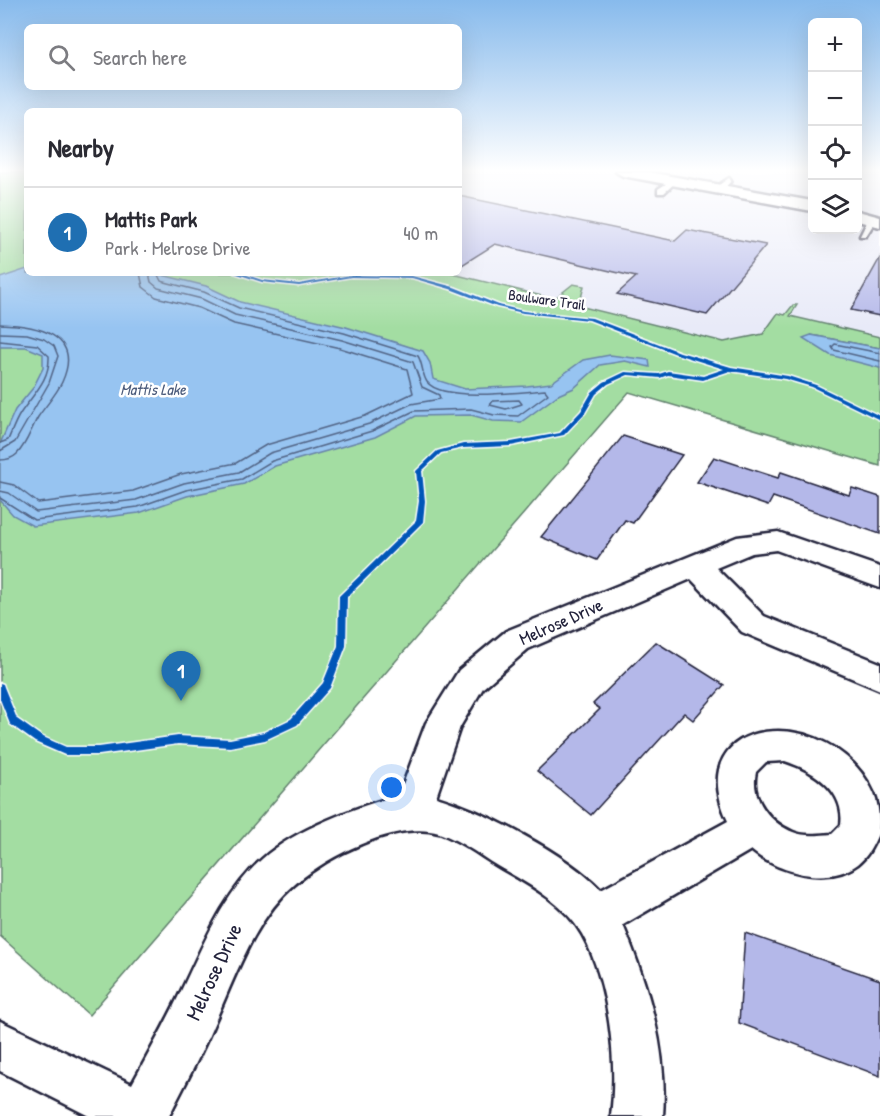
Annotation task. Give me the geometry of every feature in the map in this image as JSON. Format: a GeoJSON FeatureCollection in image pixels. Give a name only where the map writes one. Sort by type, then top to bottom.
{"type":"FeatureCollection","features":[{"type":"Feature","properties":{"kind":"street","name":"Melrose Drive"},"geometry":{"type":"LineString","coordinates":[[412,811],[444,723],[471,679],[517,640],[747,544],[778,541],[880,578]]}},
{"type":"Feature","properties":{"kind":"street"},"geometry":{"type":"LineString","coordinates":[[695,566],[753,624],[866,674],[880,677]]}},
{"type":"Feature","properties":{"kind":"street","name":"Melrose Drive"},"geometry":{"type":"LineString","coordinates":[[0,1045],[142,1116],[197,1010],[238,918],[279,871],[314,848],[356,829],[412,811],[444,817],[474,830],[568,886],[596,917],[610,945],[624,985],[636,1048],[637,1116]]}},
{"type":"Feature","properties":{"kind":"street"},"geometry":{"type":"LineString","coordinates":[[596,917],[754,827]]}},
{"type":"Feature","properties":{"kind":"shaded area"},"geometry":{"type":"Polygon","coordinates":[[[462,224],[808,224],[808,234],[862,234],[862,224],[880,224],[880,340],[800,324],[758,341],[724,342],[461,276],[462,224]]]}},
{"type":"Feature","properties":{"kind":"green space"},"geometry":{"type":"Polygon","coordinates":[[[0,224],[24,224],[24,276],[461,276],[554,299],[573,284],[584,286],[579,306],[724,342],[763,334],[778,313],[785,315],[793,305],[797,305],[790,316],[880,337],[880,348],[811,335],[864,363],[880,368],[880,466],[629,392],[89,1015],[0,936],[0,224]]]}},
{"type":"Feature","properties":{"kind":"water","name":"Mattis Lake"},"geometry":{"type":"Polygon","coordinates":[[[24,270],[24,276],[166,276],[206,286],[240,302],[346,327],[423,351],[430,363],[433,379],[465,389],[551,383],[583,360],[610,355],[649,360],[650,367],[625,361],[600,365],[574,388],[558,395],[521,422],[493,421],[471,415],[416,416],[375,437],[275,466],[244,484],[187,496],[139,513],[33,526],[13,515],[0,500],[0,444],[15,410],[33,388],[43,368],[43,354],[26,347],[0,347],[0,278],[24,270]]]}},
{"type":"Feature","properties":{"kind":"water"},"geometry":{"type":"Polygon","coordinates":[[[811,335],[880,348],[880,368],[830,355],[803,338],[811,335]]]}},
{"type":"Feature","properties":{"kind":"building"},"geometry":{"type":"Polygon","coordinates":[[[462,224],[594,224],[675,241],[687,230],[766,245],[707,315],[617,294],[636,277],[495,244],[462,265],[462,224]]]}},
{"type":"Feature","properties":{"kind":"building"},"geometry":{"type":"Polygon","coordinates":[[[880,258],[880,316],[851,310],[880,258]]]}},
{"type":"Feature","properties":{"kind":"building"},"geometry":{"type":"Polygon","coordinates":[[[623,436],[682,455],[633,523],[625,520],[597,560],[541,537],[623,436]]]}},
{"type":"Feature","properties":{"kind":"building"},"geometry":{"type":"Polygon","coordinates":[[[714,457],[778,478],[781,472],[849,495],[852,488],[880,497],[880,534],[773,497],[768,506],[697,482],[714,457]]]}},
{"type":"Feature","properties":{"kind":"building"},"geometry":{"type":"Polygon","coordinates":[[[656,642],[724,685],[693,720],[684,713],[591,815],[537,771],[600,709],[593,704],[656,642]]]}},
{"type":"Feature","properties":{"kind":"building"},"geometry":{"type":"Polygon","coordinates":[[[745,933],[880,980],[880,1076],[739,1023],[745,933]]]}},
{"type":"Feature","properties":{"kind":"cycle path","name":"Boulware Trail"},"geometry":{"type":"LineString","coordinates":[[246,276],[262,281],[299,285],[351,276]]}},
{"type":"Feature","properties":{"kind":"cycle path","name":"Boulware Trail"},"geometry":{"type":"LineString","coordinates":[[351,276],[412,277],[452,288],[497,306],[523,312],[590,319],[678,353],[730,369],[786,377],[814,386],[880,418]]}},
{"type":"Feature","properties":{"kind":"cycle path"},"geometry":{"type":"LineString","coordinates":[[0,687],[13,721],[38,739],[65,751],[99,751],[178,740],[230,743],[265,736],[294,722],[327,685],[342,646],[343,596],[419,522],[422,501],[419,471],[439,452],[463,446],[511,444],[562,434],[583,412],[594,393],[606,383],[627,373],[660,376],[668,373],[703,378],[730,369]]}},
{"type":"Feature","properties":{"kind":"place","name":"Mattis Park"},"geometry":{"type":"Point","coordinates":[181,701]}}]}
